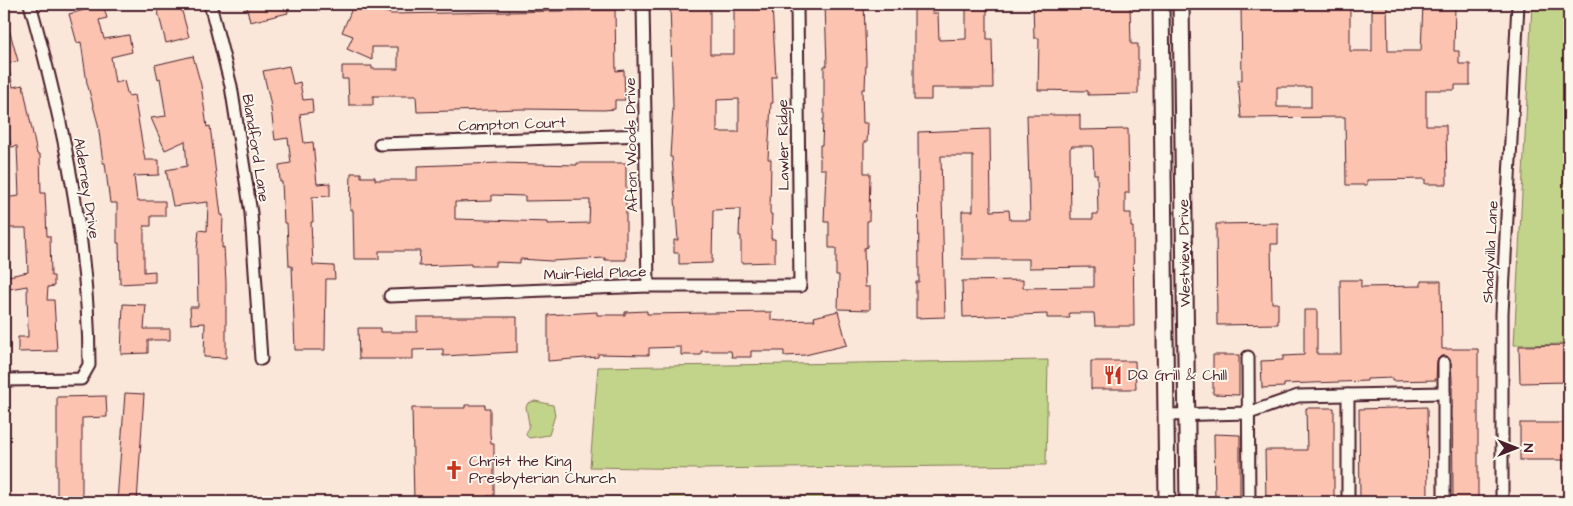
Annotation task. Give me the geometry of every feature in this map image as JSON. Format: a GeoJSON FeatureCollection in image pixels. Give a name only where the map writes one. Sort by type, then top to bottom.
{"type":"FeatureCollection","features":[{"type":"Feature","properties":{"kind":"main road","name":"Westview Drive"},"geometry":{"type":"LineString","coordinates":[[1162,4],[1167,502]]}},
{"type":"Feature","properties":{"kind":"main road","name":"Westview Drive"},"geometry":{"type":"LineString","coordinates":[[1181,4],[1188,502]]}},
{"type":"Feature","properties":{"kind":"main road"},"geometry":{"type":"LineString","coordinates":[[1164,118],[1182,119]]}},
{"type":"Feature","properties":{"kind":"street","name":"Alderney Drive"},"geometry":{"type":"LineString","coordinates":[[4,380],[81,379],[89,365],[82,257],[70,163],[52,80],[30,4]]}},
{"type":"Feature","properties":{"kind":"street","name":"Blandford Lane"},"geometry":{"type":"LineString","coordinates":[[210,4],[231,86],[251,213],[262,359]]}},
{"type":"Feature","properties":{"kind":"street","name":"Afton Woods Drive"},"geometry":{"type":"LineString","coordinates":[[643,4],[648,286]]}},
{"type":"Feature","properties":{"kind":"street","name":"Lawler Ridge"},"geometry":{"type":"LineString","coordinates":[[797,4],[800,286]]}},
{"type":"Feature","properties":{"kind":"street","name":"Shadyvilla Lane"},"geometry":{"type":"LineString","coordinates":[[1502,502],[1502,314],[1518,4]]}},
{"type":"Feature","properties":{"kind":"street","name":"Campton Court"},"geometry":{"type":"LineString","coordinates":[[380,144],[646,135]]}},
{"type":"Feature","properties":{"kind":"street","name":"Muirfield Place"},"geometry":{"type":"LineString","coordinates":[[390,296],[648,286],[800,286]]}},
{"type":"Feature","properties":{"kind":"street"},"geometry":{"type":"LineString","coordinates":[[1248,357],[1249,502]]}},
{"type":"Feature","properties":{"kind":"street"},"geometry":{"type":"LineString","coordinates":[[1444,363],[1444,502]]}},
{"type":"Feature","properties":{"kind":"street"},"geometry":{"type":"LineString","coordinates":[[1167,415],[1249,413],[1298,396],[1444,393]]}},
{"type":"Feature","properties":{"kind":"street"},"geometry":{"type":"LineString","coordinates":[[1348,395],[1348,502]]}},
{"type":"Feature","properties":{"kind":"green space"},"geometry":{"type":"Polygon","coordinates":[[[1532,4],[1569,4],[1569,344],[1514,345],[1532,4]]]}},
{"type":"Feature","properties":{"kind":"green space"},"geometry":{"type":"Polygon","coordinates":[[[1048,360],[1046,465],[697,469],[590,467],[598,367],[1048,360]]]}},
{"type":"Feature","properties":{"kind":"green space"},"geometry":{"type":"Polygon","coordinates":[[[535,401],[553,405],[555,415],[549,435],[529,438],[526,435],[529,424],[526,407],[528,403],[535,401]]]}},
{"type":"Feature","properties":{"kind":"green space"},"geometry":{"type":"Polygon","coordinates":[[[1043,496],[1043,502],[592,502],[592,497],[1043,496]]]}},
{"type":"Feature","properties":{"kind":"building"},"geometry":{"type":"Polygon","coordinates":[[[156,4],[180,4],[189,37],[166,43],[156,4]]]}},
{"type":"Feature","properties":{"kind":"building"},"geometry":{"type":"Polygon","coordinates":[[[246,4],[286,4],[288,13],[250,22],[246,4]]]}},
{"type":"Feature","properties":{"kind":"building"},"geometry":{"type":"Polygon","coordinates":[[[354,4],[367,4],[391,14],[615,10],[616,71],[624,70],[625,100],[615,100],[615,109],[604,110],[522,109],[417,112],[416,96],[373,96],[373,105],[349,105],[348,79],[342,79],[342,66],[372,66],[372,69],[398,69],[398,47],[372,47],[372,60],[347,49],[353,36],[342,32],[354,4]]]}},
{"type":"Feature","properties":{"kind":"building"},"geometry":{"type":"Polygon","coordinates":[[[670,4],[710,4],[710,54],[734,54],[734,4],[772,4],[776,77],[772,77],[773,103],[771,103],[768,159],[771,159],[770,214],[772,214],[771,239],[775,239],[775,262],[741,263],[740,209],[713,210],[712,263],[679,264],[679,253],[674,253],[674,240],[678,240],[672,157],[670,157],[673,106],[670,4]],[[739,99],[717,100],[717,132],[739,132],[739,99]]]}},
{"type":"Feature","properties":{"kind":"building"},"geometry":{"type":"Polygon","coordinates":[[[825,4],[864,4],[866,62],[865,89],[862,89],[863,123],[868,123],[867,142],[864,142],[864,173],[870,173],[867,247],[864,248],[865,287],[870,287],[870,310],[838,309],[839,275],[836,275],[836,248],[829,248],[829,222],[824,222],[826,169],[820,169],[820,145],[822,145],[824,119],[824,66],[827,66],[825,4]]]}},
{"type":"Feature","properties":{"kind":"building"},"geometry":{"type":"Polygon","coordinates":[[[914,4],[932,4],[932,13],[938,13],[939,40],[966,39],[966,6],[987,4],[987,39],[992,39],[993,88],[931,88],[931,100],[914,100],[914,4]]]}},
{"type":"Feature","properties":{"kind":"building"},"geometry":{"type":"Polygon","coordinates":[[[1033,4],[1130,4],[1131,44],[1138,44],[1138,94],[1088,95],[1088,91],[1038,90],[1039,38],[1034,38],[1033,4]]]}},
{"type":"Feature","properties":{"kind":"building"},"geometry":{"type":"Polygon","coordinates":[[[1241,4],[1350,4],[1350,51],[1372,51],[1372,4],[1387,4],[1388,51],[1421,51],[1423,4],[1455,4],[1454,51],[1459,51],[1459,64],[1470,64],[1470,85],[1455,85],[1455,90],[1426,90],[1426,125],[1446,125],[1447,184],[1425,184],[1425,179],[1367,180],[1367,185],[1346,185],[1345,117],[1241,118],[1238,80],[1242,80],[1241,4]],[[1277,87],[1277,107],[1311,107],[1311,87],[1277,87]]]}},
{"type":"Feature","properties":{"kind":"building"},"geometry":{"type":"Polygon","coordinates":[[[103,5],[107,18],[99,20],[104,39],[129,35],[132,52],[111,57],[115,83],[124,81],[128,96],[134,95],[145,160],[159,160],[159,175],[134,176],[137,201],[165,201],[165,216],[151,216],[151,226],[144,226],[144,272],[155,271],[155,282],[120,284],[117,203],[110,203],[98,124],[87,83],[81,42],[77,43],[69,14],[103,5]]]}},
{"type":"Feature","properties":{"kind":"building"},"geometry":{"type":"Polygon","coordinates":[[[4,22],[7,22],[18,61],[4,65],[4,22]]]}},
{"type":"Feature","properties":{"kind":"building"},"geometry":{"type":"Polygon","coordinates":[[[193,56],[201,85],[207,127],[210,126],[221,215],[223,215],[222,248],[224,247],[226,282],[226,358],[204,357],[205,323],[191,324],[190,307],[198,307],[197,249],[199,230],[207,231],[208,202],[173,206],[166,170],[187,166],[185,141],[165,150],[151,118],[166,116],[160,78],[158,79],[155,65],[193,56]]]}},
{"type":"Feature","properties":{"kind":"building"},"geometry":{"type":"Polygon","coordinates":[[[8,65],[13,87],[23,85],[37,154],[40,154],[41,193],[45,193],[47,236],[50,236],[51,276],[54,276],[54,286],[48,287],[47,300],[54,300],[57,351],[18,352],[18,337],[28,337],[27,286],[4,290],[4,277],[28,272],[26,228],[6,228],[6,208],[4,208],[4,198],[19,196],[17,146],[11,147],[4,108],[4,66],[8,65]]]}},
{"type":"Feature","properties":{"kind":"building"},"geometry":{"type":"Polygon","coordinates":[[[289,66],[293,84],[300,82],[303,100],[312,99],[313,112],[300,114],[304,143],[313,142],[317,184],[330,183],[330,196],[312,197],[313,222],[311,222],[313,265],[334,266],[335,279],[326,279],[325,350],[295,350],[292,266],[289,266],[287,223],[284,223],[282,182],[280,182],[279,165],[291,163],[288,138],[275,140],[270,101],[263,71],[289,66]]]}},
{"type":"Feature","properties":{"kind":"building"},"geometry":{"type":"Polygon","coordinates":[[[1027,115],[1080,115],[1080,130],[1128,129],[1129,193],[1125,193],[1125,213],[1131,213],[1131,227],[1133,227],[1134,326],[1095,326],[1094,313],[1069,313],[1070,318],[1047,318],[1047,314],[963,317],[962,281],[1023,280],[1023,288],[1094,287],[1094,267],[1029,268],[1029,259],[962,259],[962,211],[973,211],[973,156],[941,156],[945,317],[916,318],[916,282],[919,282],[918,132],[990,129],[991,211],[1009,210],[1010,220],[1030,220],[1027,115]],[[1072,146],[1070,149],[1071,219],[1093,219],[1093,214],[1098,214],[1097,174],[1094,174],[1093,146],[1072,146]]]}},
{"type":"Feature","properties":{"kind":"building"},"geometry":{"type":"Polygon","coordinates":[[[499,163],[577,165],[577,163],[626,163],[626,260],[605,260],[605,258],[551,261],[520,259],[520,263],[495,262],[495,266],[471,266],[471,264],[419,266],[420,251],[379,251],[379,259],[354,259],[353,210],[350,210],[351,173],[361,173],[361,177],[375,177],[375,180],[417,180],[417,166],[499,163]],[[492,195],[492,201],[455,202],[455,219],[548,222],[548,224],[589,223],[590,200],[525,201],[525,196],[492,195]]]}},
{"type":"Feature","properties":{"kind":"building"},"geometry":{"type":"Polygon","coordinates":[[[1278,223],[1278,244],[1271,244],[1272,303],[1278,303],[1278,324],[1217,325],[1216,224],[1278,223]]]}},
{"type":"Feature","properties":{"kind":"building"},"geometry":{"type":"Polygon","coordinates":[[[1340,280],[1361,280],[1361,287],[1421,286],[1421,281],[1441,281],[1442,349],[1478,349],[1478,502],[1453,502],[1452,380],[1451,363],[1447,356],[1441,356],[1437,360],[1436,380],[1392,381],[1392,378],[1367,379],[1367,381],[1284,384],[1284,387],[1262,388],[1261,361],[1283,360],[1283,356],[1304,355],[1304,310],[1317,310],[1317,354],[1341,354],[1340,280]]]}},
{"type":"Feature","properties":{"kind":"building"},"geometry":{"type":"Polygon","coordinates":[[[123,304],[146,305],[144,329],[170,329],[170,340],[148,340],[148,353],[121,354],[123,304]]]}},
{"type":"Feature","properties":{"kind":"building"},"geometry":{"type":"Polygon","coordinates":[[[647,311],[647,314],[771,312],[771,320],[781,321],[815,320],[814,317],[838,311],[847,345],[805,355],[784,356],[784,351],[751,351],[751,357],[732,357],[731,351],[701,351],[701,355],[681,355],[681,347],[649,348],[649,355],[598,354],[598,357],[548,361],[548,315],[597,312],[597,315],[625,315],[625,312],[647,311]]]}},
{"type":"Feature","properties":{"kind":"building"},"geometry":{"type":"Polygon","coordinates":[[[417,317],[517,317],[517,352],[443,356],[443,349],[413,350],[413,359],[359,359],[358,328],[380,328],[380,332],[417,332],[417,317]]]}},
{"type":"Feature","properties":{"kind":"building"},"geometry":{"type":"Polygon","coordinates":[[[1569,345],[1569,382],[1520,383],[1519,346],[1569,345]]]}},
{"type":"Feature","properties":{"kind":"building"},"geometry":{"type":"Polygon","coordinates":[[[1213,355],[1239,355],[1239,395],[1213,394],[1213,355]]]}},
{"type":"Feature","properties":{"kind":"building","name":"DQ Grill & Chill"},"geometry":{"type":"Polygon","coordinates":[[[1091,361],[1135,361],[1136,389],[1091,389],[1091,361]]]}},
{"type":"Feature","properties":{"kind":"building"},"geometry":{"type":"Polygon","coordinates":[[[125,393],[144,394],[137,502],[117,502],[125,393]]]}},
{"type":"Feature","properties":{"kind":"building"},"geometry":{"type":"Polygon","coordinates":[[[106,396],[107,417],[82,418],[82,502],[57,502],[57,397],[106,396]]]}},
{"type":"Feature","properties":{"kind":"building","name":"Christ the King Presbyterian Church"},"geometry":{"type":"Polygon","coordinates":[[[465,405],[485,405],[485,408],[490,408],[491,444],[494,444],[494,496],[487,496],[487,502],[414,502],[412,408],[465,408],[465,405]]]}},
{"type":"Feature","properties":{"kind":"building"},"geometry":{"type":"Polygon","coordinates":[[[1427,407],[1428,502],[1360,502],[1359,409],[1427,407]]]}},
{"type":"Feature","properties":{"kind":"building"},"geometry":{"type":"Polygon","coordinates":[[[1306,408],[1334,408],[1334,502],[1266,502],[1265,450],[1307,450],[1306,408]]]}},
{"type":"Feature","properties":{"kind":"building"},"geometry":{"type":"Polygon","coordinates":[[[1520,423],[1569,423],[1569,460],[1520,460],[1520,423]]]}},
{"type":"Feature","properties":{"kind":"building"},"geometry":{"type":"Polygon","coordinates":[[[1214,434],[1240,435],[1240,502],[1215,502],[1214,434]]]}},
{"type":"Feature","properties":{"kind":"place","name":"DQ Grill & Chill"},"geometry":{"type":"Point","coordinates":[1113,375]}},
{"type":"Feature","properties":{"kind":"place","name":"Christ the King Presbyterian Church"},"geometry":{"type":"Point","coordinates":[454,470]}}]}
